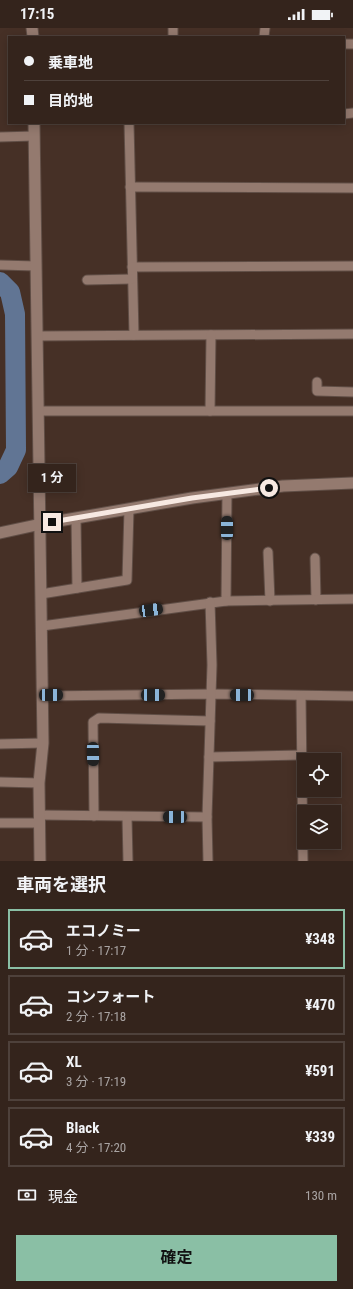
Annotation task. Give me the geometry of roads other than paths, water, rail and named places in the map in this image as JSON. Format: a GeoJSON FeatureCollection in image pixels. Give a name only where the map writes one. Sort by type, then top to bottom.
{"type":"FeatureCollection","features":[{"type":"Feature","properties":{"kind":"street"},"geometry":{"type":"LineString","coordinates":[[34,124],[43,696],[43,743],[39,783],[40,861]]}},
{"type":"Feature","properties":{"kind":"street"},"geometry":{"type":"LineString","coordinates":[[129,124],[134,335]]}},
{"type":"Feature","properties":{"kind":"street"},"geometry":{"type":"LineString","coordinates":[[0,137],[34,136]]}},
{"type":"Feature","properties":{"kind":"street"},"geometry":{"type":"LineString","coordinates":[[130,187],[353,188]]}},
{"type":"Feature","properties":{"kind":"street"},"geometry":{"type":"LineString","coordinates":[[0,265],[36,266]]}},
{"type":"Feature","properties":{"kind":"street"},"geometry":{"type":"LineString","coordinates":[[132,267],[353,266]]}},
{"type":"Feature","properties":{"kind":"street"},"geometry":{"type":"LineString","coordinates":[[87,280],[132,280]]}},
{"type":"Feature","properties":{"kind":"street"},"geometry":{"type":"LineString","coordinates":[[38,336],[353,334]]}},
{"type":"Feature","properties":{"kind":"street"},"geometry":{"type":"LineString","coordinates":[[210,411],[211,335]]}},
{"type":"Feature","properties":{"kind":"street"},"geometry":{"type":"LineString","coordinates":[[317,382],[317,391],[353,392]]}},
{"type":"Feature","properties":{"kind":"street"},"geometry":{"type":"LineString","coordinates":[[39,411],[353,411]]}},
{"type":"Feature","properties":{"kind":"street"},"geometry":{"type":"LineString","coordinates":[[0,533],[41,524],[227,493],[283,486],[353,483]]}},
{"type":"Feature","properties":{"kind":"street"},"geometry":{"type":"LineString","coordinates":[[226,601],[227,493]]}},
{"type":"Feature","properties":{"kind":"street"},"geometry":{"type":"LineString","coordinates":[[42,594],[128,580],[128,509]]}},
{"type":"Feature","properties":{"kind":"street"},"geometry":{"type":"LineString","coordinates":[[76,518],[77,588]]}},
{"type":"Feature","properties":{"kind":"street"},"geometry":{"type":"LineString","coordinates":[[268,552],[270,601]]}},
{"type":"Feature","properties":{"kind":"street"},"geometry":{"type":"LineString","coordinates":[[315,558],[316,600]]}},
{"type":"Feature","properties":{"kind":"street"},"geometry":{"type":"LineString","coordinates":[[42,626],[210,602],[353,599]]}},
{"type":"Feature","properties":{"kind":"street"},"geometry":{"type":"LineString","coordinates":[[208,861],[207,817],[212,694],[210,602]]}},
{"type":"Feature","properties":{"kind":"street"},"geometry":{"type":"LineString","coordinates":[[43,696],[212,694],[353,696]]}},
{"type":"Feature","properties":{"kind":"street"},"geometry":{"type":"LineString","coordinates":[[301,696],[301,753]]}},
{"type":"Feature","properties":{"kind":"street"},"geometry":{"type":"LineString","coordinates":[[94,816],[93,722],[99,718],[210,721]]}},
{"type":"Feature","properties":{"kind":"street"},"geometry":{"type":"LineString","coordinates":[[0,744],[43,743]]}},
{"type":"Feature","properties":{"kind":"street"},"geometry":{"type":"LineString","coordinates":[[209,757],[297,755]]}},
{"type":"Feature","properties":{"kind":"street"},"geometry":{"type":"LineString","coordinates":[[0,782],[39,783]]}},
{"type":"Feature","properties":{"kind":"street"},"geometry":{"type":"LineString","coordinates":[[302,797],[303,861]]}},
{"type":"Feature","properties":{"kind":"street"},"geometry":{"type":"LineString","coordinates":[[0,822],[94,816],[207,817]]}},
{"type":"Feature","properties":{"kind":"street"},"geometry":{"type":"LineString","coordinates":[[127,816],[128,861]]}},
{"type":"Feature","properties":{"kind":"waterway"},"geometry":{"type":"LineString","coordinates":[[0,282],[10,292],[15,314],[16,450],[8,467],[0,474]]}}]}
